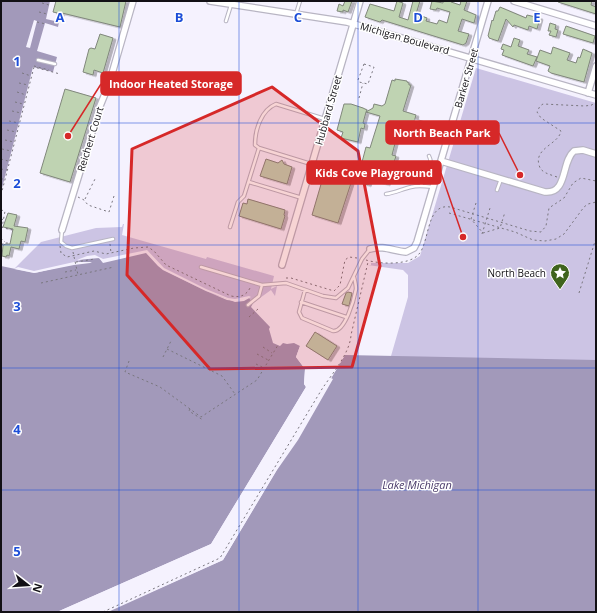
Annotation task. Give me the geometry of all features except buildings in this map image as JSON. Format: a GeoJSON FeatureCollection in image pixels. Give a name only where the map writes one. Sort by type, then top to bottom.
{"type":"FeatureCollection","features":[{"type":"Feature","properties":{"kind":"street","name":"Reichert Court"},"geometry":{"type":"LineString","coordinates":[[62,230],[100,106],[109,84],[133,1]]}},
{"type":"Feature","properties":{"kind":"street","name":"Michigan Boulevard"},"geometry":{"type":"LineString","coordinates":[[210,1],[232,3],[354,23],[596,95]]}},
{"type":"Feature","properties":{"kind":"street","name":"Hubbard Street"},"geometry":{"type":"LineString","coordinates":[[282,265],[360,1]]}},
{"type":"Feature","properties":{"kind":"street","name":"Barker Street"},"geometry":{"type":"LineString","coordinates":[[370,249],[386,247],[406,252],[414,248],[417,242],[488,1]]}},
{"type":"Feature","properties":{"kind":"street"},"geometry":{"type":"LineString","coordinates":[[514,1],[596,26]]}},
{"type":"Feature","properties":{"kind":"street"},"geometry":{"type":"LineString","coordinates":[[588,93],[596,66]]}},
{"type":"Feature","properties":{"kind":"street"},"geometry":{"type":"LineString","coordinates":[[441,161],[552,192],[557,189],[562,179],[569,156],[574,151],[580,150],[596,154]]}},
{"type":"Feature","properties":{"kind":"lane"},"geometry":{"type":"LineString","coordinates":[[296,14],[300,1]]}},
{"type":"Feature","properties":{"kind":"lane"},"geometry":{"type":"LineString","coordinates":[[226,20],[232,3]]}},
{"type":"Feature","properties":{"kind":"lane"},"geometry":{"type":"LineString","coordinates":[[38,60],[55,64]]}},
{"type":"Feature","properties":{"kind":"lane"},"geometry":{"type":"LineString","coordinates":[[312,164],[259,148],[255,145],[255,136],[260,121],[270,106],[276,104],[325,119]]}},
{"type":"Feature","properties":{"kind":"lane"},"geometry":{"type":"LineString","coordinates":[[416,121],[450,132]]}},
{"type":"Feature","properties":{"kind":"lane"},"geometry":{"type":"LineString","coordinates":[[230,227],[238,202],[244,196],[259,148]]}},
{"type":"Feature","properties":{"kind":"lane"},"geometry":{"type":"LineString","coordinates":[[421,185],[426,178],[431,161],[429,156]]}},
{"type":"Feature","properties":{"kind":"lane"},"geometry":{"type":"LineString","coordinates":[[497,190],[501,179]]}},
{"type":"Feature","properties":{"kind":"lane"},"geometry":{"type":"LineString","coordinates":[[249,182],[302,198]]}},
{"type":"Feature","properties":{"kind":"lane"},"geometry":{"type":"LineString","coordinates":[[386,194],[395,193],[409,187],[421,185],[434,187]]}},
{"type":"Feature","properties":{"kind":"lane"},"geometry":{"type":"LineString","coordinates":[[62,230],[61,242],[72,248],[113,239]]}},
{"type":"Feature","properties":{"kind":"lane"},"geometry":{"type":"LineString","coordinates":[[201,267],[262,285],[286,283],[323,296],[336,298],[348,288],[362,259],[370,249]]}},
{"type":"Feature","properties":{"kind":"lane"},"geometry":{"type":"LineString","coordinates":[[305,290],[299,312],[302,318],[333,331],[338,331],[346,318],[356,288],[354,277]]}},
{"type":"Feature","properties":{"kind":"lane"},"geometry":{"type":"LineString","coordinates":[[248,305],[259,296],[262,285]]}},
{"type":"Feature","properties":{"kind":"lane"},"geometry":{"type":"LineString","coordinates":[[301,302],[346,318]]}},
{"type":"Feature","properties":{"kind":"path"},"geometry":{"type":"LineString","coordinates":[[42,3],[49,5]]}},
{"type":"Feature","properties":{"kind":"path"},"geometry":{"type":"LineString","coordinates":[[39,12],[47,14]]}},
{"type":"Feature","properties":{"kind":"path"},"geometry":{"type":"LineString","coordinates":[[37,22],[46,24]]}},
{"type":"Feature","properties":{"kind":"path"},"geometry":{"type":"LineString","coordinates":[[363,65],[374,67],[368,84],[363,83],[358,80],[363,65]]}},
{"type":"Feature","properties":{"kind":"path"},"geometry":{"type":"LineString","coordinates":[[34,66],[49,70]]}},
{"type":"Feature","properties":{"kind":"path"},"geometry":{"type":"LineString","coordinates":[[1,195],[34,67],[60,74]]}},
{"type":"Feature","properties":{"kind":"path"},"geometry":{"type":"LineString","coordinates":[[22,73],[31,76]]}},
{"type":"Feature","properties":{"kind":"path"},"geometry":{"type":"LineString","coordinates":[[19,83],[28,85]]}},
{"type":"Feature","properties":{"kind":"path"},"geometry":{"type":"LineString","coordinates":[[359,98],[363,83]]}},
{"type":"Feature","properties":{"kind":"path"},"geometry":{"type":"LineString","coordinates":[[17,92],[26,95]]}},
{"type":"Feature","properties":{"kind":"path"},"geometry":{"type":"LineString","coordinates":[[15,102],[23,104]]}},
{"type":"Feature","properties":{"kind":"path"},"geometry":{"type":"LineString","coordinates":[[573,183],[545,173],[540,167],[538,161],[540,154],[561,133],[559,128],[541,118],[538,109],[543,104],[585,106],[592,105],[594,102]]}},
{"type":"Feature","properties":{"kind":"path"},"geometry":{"type":"LineString","coordinates":[[12,111],[21,113]]}},
{"type":"Feature","properties":{"kind":"path"},"geometry":{"type":"LineString","coordinates":[[9,121],[19,123]]}},
{"type":"Feature","properties":{"kind":"path"},"geometry":{"type":"LineString","coordinates":[[8,130],[16,132]]}},
{"type":"Feature","properties":{"kind":"path"},"geometry":{"type":"LineString","coordinates":[[4,140],[14,142]]}},
{"type":"Feature","properties":{"kind":"path"},"geometry":{"type":"LineString","coordinates":[[2,149],[11,151]]}},
{"type":"Feature","properties":{"kind":"path"},"geometry":{"type":"LineString","coordinates":[[1,159],[9,161]]}},
{"type":"Feature","properties":{"kind":"path"},"geometry":{"type":"LineString","coordinates":[[1,169],[6,170]]}},
{"type":"Feature","properties":{"kind":"path"},"geometry":{"type":"LineString","coordinates":[[84,200],[96,177]]}},
{"type":"Feature","properties":{"kind":"path"},"geometry":{"type":"LineString","coordinates":[[282,279],[291,278],[334,291],[340,285],[345,260],[351,257],[368,261],[403,263],[413,259],[423,248],[434,214],[441,208],[450,207],[502,223],[541,232],[546,226],[549,208],[564,198],[573,183],[581,178],[596,181]]}},
{"type":"Feature","properties":{"kind":"path"},"geometry":{"type":"LineString","coordinates":[[72,196],[84,200],[88,205],[109,212],[114,196]]}},
{"type":"Feature","properties":{"kind":"path"},"geometry":{"type":"LineString","coordinates":[[449,213],[515,232],[533,240],[551,241],[564,234],[584,207],[588,204],[596,202]]}},
{"type":"Feature","properties":{"kind":"path"},"geometry":{"type":"LineString","coordinates":[[471,220],[476,203]]}},
{"type":"Feature","properties":{"kind":"path"},"geometry":{"type":"LineString","coordinates":[[483,233],[490,208]]}},
{"type":"Feature","properties":{"kind":"path"},"geometry":{"type":"LineString","coordinates":[[1,210],[5,211],[2,228],[13,230]]}},
{"type":"Feature","properties":{"kind":"path"},"geometry":{"type":"LineString","coordinates":[[500,228],[505,212]]}},
{"type":"Feature","properties":{"kind":"path"},"geometry":{"type":"LineString","coordinates":[[471,220],[483,233]]}},
{"type":"Feature","properties":{"kind":"path"},"geometry":{"type":"LineString","coordinates":[[483,233],[500,228]]}},
{"type":"Feature","properties":{"kind":"path"},"geometry":{"type":"LineString","coordinates":[[1,238],[5,242],[10,243]]}},
{"type":"Feature","properties":{"kind":"path"},"geometry":{"type":"LineString","coordinates":[[579,293],[596,238]]}},
{"type":"Feature","properties":{"kind":"path"},"geometry":{"type":"LineString","coordinates":[[109,240],[111,253]]}},
{"type":"Feature","properties":{"kind":"path"},"geometry":{"type":"LineString","coordinates":[[1,250],[3,243],[5,244],[5,242]]}},
{"type":"Feature","properties":{"kind":"path"},"geometry":{"type":"LineString","coordinates":[[61,242],[59,249],[60,253],[67,257],[94,251],[106,254],[134,248],[148,247],[154,251],[166,265],[231,296],[237,297],[246,294],[254,283]]}},
{"type":"Feature","properties":{"kind":"path"},"geometry":{"type":"LineString","coordinates":[[72,248],[78,275]]}},
{"type":"Feature","properties":{"kind":"path"},"geometry":{"type":"LineString","coordinates":[[75,262],[95,260]]}},
{"type":"Feature","properties":{"kind":"path"},"geometry":{"type":"LineString","coordinates":[[103,612],[220,558],[322,389],[350,346],[351,335],[368,261]]}},
{"type":"Feature","properties":{"kind":"path"},"geometry":{"type":"LineString","coordinates":[[41,283],[114,267]]}},
{"type":"Feature","properties":{"kind":"path"},"geometry":{"type":"LineString","coordinates":[[65,272],[77,270]]}},
{"type":"Feature","properties":{"kind":"path"},"geometry":{"type":"LineString","coordinates":[[249,317],[258,309]]}},
{"type":"Feature","properties":{"kind":"path"},"geometry":{"type":"LineString","coordinates":[[163,357],[171,341]]}},
{"type":"Feature","properties":{"kind":"path"},"geometry":{"type":"LineString","coordinates":[[130,361],[125,372],[160,387],[201,417],[257,380],[278,345]]}},
{"type":"Feature","properties":{"kind":"path"},"geometry":{"type":"LineString","coordinates":[[262,347],[273,353]]}},
{"type":"Feature","properties":{"kind":"path"},"geometry":{"type":"LineString","coordinates":[[167,349],[222,376],[235,395]]}},
{"type":"Feature","properties":{"kind":"path"},"geometry":{"type":"LineString","coordinates":[[257,354],[269,361]]}},
{"type":"Feature","properties":{"kind":"path"},"geometry":{"type":"LineString","coordinates":[[256,364],[264,368]]}},
{"type":"Feature","properties":{"kind":"path"},"geometry":{"type":"LineString","coordinates":[[190,409],[189,411],[203,420]]}},
{"type":"Feature","properties":{"kind":"highlighted area"},"geometry":{"type":"Polygon","coordinates":[[[272,87],[358,151],[380,266],[352,367],[210,369],[127,275],[132,149],[272,87]]]}},
{"type":"Feature","properties":{"kind":"shaded area"},"geometry":{"type":"Polygon","coordinates":[[[476,68],[596,103],[596,369],[389,363],[408,297],[408,275],[403,270],[368,265],[371,265],[371,263],[408,263],[420,256],[476,68]]]}},
{"type":"Feature","properties":{"kind":"shaded area"},"geometry":{"type":"Polygon","coordinates":[[[123,224],[122,235],[206,259],[207,257],[274,276],[271,289],[277,286],[275,296],[271,290],[253,303],[249,298],[235,301],[92,259],[82,259],[76,263],[34,273],[14,269],[41,242],[96,228],[122,227],[123,224]]]}},
{"type":"Feature","properties":{"kind":"water"},"geometry":{"type":"Polygon","coordinates":[[[1,1],[50,1],[46,19],[59,22],[58,27],[45,23],[37,51],[57,57],[53,72],[33,67],[1,192],[1,1]]]}},
{"type":"Feature","properties":{"kind":"water"},"geometry":{"type":"Polygon","coordinates":[[[146,252],[163,270],[206,291],[227,300],[235,301],[249,298],[253,303],[251,307],[270,327],[269,329],[273,343],[280,346],[283,343],[294,343],[300,346],[296,357],[305,369],[304,384],[306,387],[211,544],[57,612],[1,612],[1,266],[35,273],[76,263],[82,259],[90,257],[103,261],[146,252]]]}},
{"type":"Feature","properties":{"kind":"water","name":"Lake Michigan"},"geometry":{"type":"Polygon","coordinates":[[[345,355],[596,360],[596,612],[108,612],[223,560],[345,355]]]}},
{"type":"Feature","properties":{"kind":"pier"},"geometry":{"type":"Polygon","coordinates":[[[34,20],[37,21],[30,48],[26,47],[34,20]]]}},
{"type":"Feature","properties":{"kind":"pier"},"geometry":{"type":"Polygon","coordinates":[[[147,250],[164,268],[206,289],[228,298],[235,299],[249,296],[251,297],[244,301],[235,302],[206,291],[163,270],[146,253],[103,263],[99,258],[77,260],[95,255],[103,259],[147,250]]]}},
{"type":"Feature","properties":{"kind":"pier"},"geometry":{"type":"Polygon","coordinates":[[[74,262],[92,262],[34,273],[14,269],[18,267],[34,271],[74,262]]]}},
{"type":"Feature","properties":{"kind":"pier"},"geometry":{"type":"Polygon","coordinates":[[[300,346],[298,357],[306,369],[306,383],[308,388],[213,545],[62,612],[57,612],[211,544],[306,387],[304,384],[305,369],[296,357],[300,346]]]}},
{"type":"Feature","properties":{"kind":"pier"},"geometry":{"type":"Polygon","coordinates":[[[344,354],[345,355],[331,378],[333,379],[298,440],[277,470],[223,560],[106,612],[107,610],[222,559],[344,354]]]}},
{"type":"Feature","properties":{"kind":"place","name":"Indoor Heated Storage"},"geometry":{"type":"Point","coordinates":[68,136]}},
{"type":"Feature","properties":{"kind":"place","name":"North Beach Park"},"geometry":{"type":"Point","coordinates":[520,175]}},
{"type":"Feature","properties":{"kind":"place","name":"Kids Cove Playground"},"geometry":{"type":"Point","coordinates":[463,237]}},
{"type":"Feature","properties":{"kind":"place","name":"North Beach"},"geometry":{"type":"Point","coordinates":[560,290]}}]}
